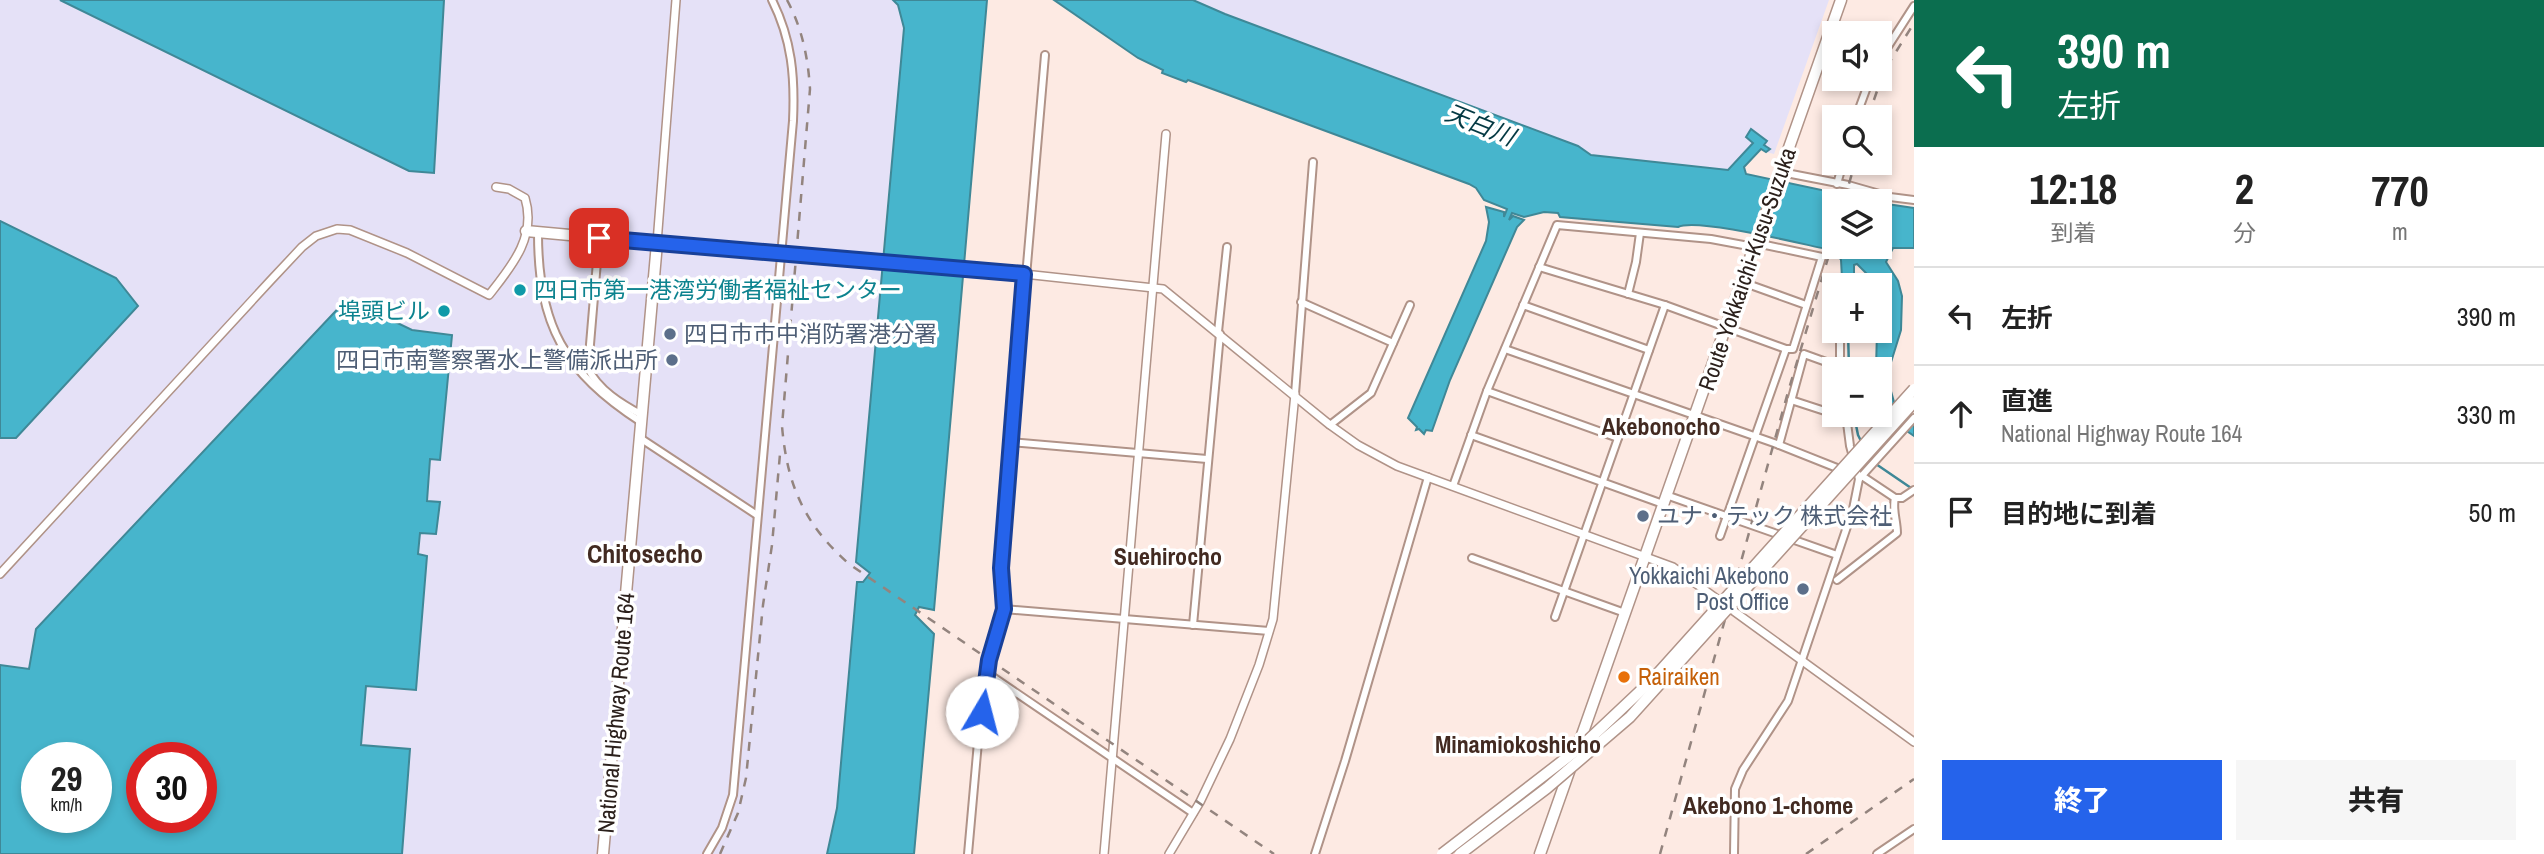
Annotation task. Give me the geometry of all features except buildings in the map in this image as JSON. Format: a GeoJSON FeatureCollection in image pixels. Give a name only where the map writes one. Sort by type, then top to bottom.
{"type":"FeatureCollection","features":[{"type":"Feature","properties":{"kind":"main road","name":"Route Yokkaichi-Kusu-Suzuka"},"geometry":{"type":"LineString","coordinates":[[1540,854],[1841,0]]}},
{"type":"Feature","properties":{"kind":"main road"},"geometry":{"type":"LineString","coordinates":[[526,231],[657,243]]}},
{"type":"Feature","properties":{"kind":"main road","name":"National Highway Route 164"},"geometry":{"type":"LineString","coordinates":[[603,854],[657,243]]}},
{"type":"Feature","properties":{"kind":"main road"},"geometry":{"type":"LineString","coordinates":[[1442,854],[1582,746],[1651,681],[1914,390]]}},
{"type":"Feature","properties":{"kind":"main road"},"geometry":{"type":"LineString","coordinates":[[1460,854],[1547,788],[1630,717],[1914,402]]}},
{"type":"Feature","properties":{"kind":"street"},"geometry":{"type":"LineString","coordinates":[[676,0],[657,243],[1024,274],[1163,289],[1331,425],[1379,458],[1673,567],[1914,743]]}},
{"type":"Feature","properties":{"kind":"street"},"geometry":{"type":"LineString","coordinates":[[707,854],[722,828],[733,795],[793,121],[794,76],[787,33],[772,0]]}},
{"type":"Feature","properties":{"kind":"street"},"geometry":{"type":"LineString","coordinates":[[1892,40],[1914,6]]}},
{"type":"Feature","properties":{"kind":"street"},"geometry":{"type":"LineString","coordinates":[[968,854],[987,673],[997,626],[1004,609],[1001,568],[1010,442],[1045,55]]}},
{"type":"Feature","properties":{"kind":"street"},"geometry":{"type":"LineString","coordinates":[[1104,854],[1166,134]]}},
{"type":"Feature","properties":{"kind":"street"},"geometry":{"type":"LineString","coordinates":[[1169,854],[1230,739],[1259,665],[1273,619],[1295,394],[1313,162]]}},
{"type":"Feature","properties":{"kind":"street"},"geometry":{"type":"LineString","coordinates":[[1780,174],[1914,200]]}},
{"type":"Feature","properties":{"kind":"street"},"geometry":{"type":"LineString","coordinates":[[1838,184],[1840,175]]}},
{"type":"Feature","properties":{"kind":"street"},"geometry":{"type":"LineString","coordinates":[[0,575],[271,280],[316,236],[337,229],[350,230],[407,253],[489,295],[520,254],[528,208],[525,198],[509,189],[496,187]]}},
{"type":"Feature","properties":{"kind":"street"},"geometry":{"type":"LineString","coordinates":[[1453,486],[1487,391],[1539,267],[1557,225],[1756,243],[1822,257],[1793,349],[1786,349],[1665,305],[1539,267]]}},
{"type":"Feature","properties":{"kind":"street"},"geometry":{"type":"LineString","coordinates":[[538,233],[538,271],[542,293],[560,343],[595,389],[642,419]]}},
{"type":"Feature","properties":{"kind":"street"},"geometry":{"type":"LineString","coordinates":[[1628,294],[1640,233]]}},
{"type":"Feature","properties":{"kind":"street"},"geometry":{"type":"LineString","coordinates":[[599,238],[588,368],[592,377],[610,394],[642,419]]}},
{"type":"Feature","properties":{"kind":"street"},"geometry":{"type":"LineString","coordinates":[[1193,625],[1227,247]]}},
{"type":"Feature","properties":{"kind":"street"},"geometry":{"type":"LineString","coordinates":[[1742,282],[1807,305]]}},
{"type":"Feature","properties":{"kind":"street"},"geometry":{"type":"LineString","coordinates":[[1301,302],[1393,343]]}},
{"type":"Feature","properties":{"kind":"street"},"geometry":{"type":"LineString","coordinates":[[1331,425],[1371,393],[1410,305]]}},
{"type":"Feature","properties":{"kind":"street"},"geometry":{"type":"LineString","coordinates":[[1523,305],[1649,350]]}},
{"type":"Feature","properties":{"kind":"street"},"geometry":{"type":"LineString","coordinates":[[1555,617],[1665,305]]}},
{"type":"Feature","properties":{"kind":"street"},"geometry":{"type":"LineString","coordinates":[[1505,349],[1862,476],[1895,498],[1902,498],[1912,491]]}},
{"type":"Feature","properties":{"kind":"street"},"geometry":{"type":"LineString","coordinates":[[1720,536],[1786,349]]}},
{"type":"Feature","properties":{"kind":"street"},"geometry":{"type":"LineString","coordinates":[[1779,445],[1804,354],[1822,361]]}},
{"type":"Feature","properties":{"kind":"street"},"geometry":{"type":"LineString","coordinates":[[1487,391],[1618,438]]}},
{"type":"Feature","properties":{"kind":"street"},"geometry":{"type":"LineString","coordinates":[[1791,400],[1822,410]]}},
{"type":"Feature","properties":{"kind":"street"},"geometry":{"type":"LineString","coordinates":[[1734,854],[1735,789],[1743,770],[1788,701],[1862,476],[1914,418]]}},
{"type":"Feature","properties":{"kind":"street"},"geometry":{"type":"LineString","coordinates":[[1848,427],[1850,446],[1862,476]]}},
{"type":"Feature","properties":{"kind":"street"},"geometry":{"type":"LineString","coordinates":[[1471,435],[1602,482],[1727,516],[1837,555]]}},
{"type":"Feature","properties":{"kind":"street"},"geometry":{"type":"LineString","coordinates":[[640,438],[757,515]]}},
{"type":"Feature","properties":{"kind":"street"},"geometry":{"type":"LineString","coordinates":[[1010,442],[1207,459]]}},
{"type":"Feature","properties":{"kind":"street"},"geometry":{"type":"LineString","coordinates":[[1315,854],[1428,477]]}},
{"type":"Feature","properties":{"kind":"street"},"geometry":{"type":"LineString","coordinates":[[1837,580],[1897,533],[1893,505],[1895,498]]}},
{"type":"Feature","properties":{"kind":"street"},"geometry":{"type":"LineString","coordinates":[[1472,558],[1625,613]]}},
{"type":"Feature","properties":{"kind":"street"},"geometry":{"type":"LineString","coordinates":[[1004,609],[1269,631]]}},
{"type":"Feature","properties":{"kind":"street"},"geometry":{"type":"LineString","coordinates":[[987,673],[1193,813]]}},
{"type":"Feature","properties":{"kind":"street"},"geometry":{"type":"LineString","coordinates":[[1877,854],[1914,829]]}},
{"type":"Feature","properties":{"kind":"shaded area"},"geometry":{"type":"Polygon","coordinates":[[[0,0],[60,0],[408,171],[433,173],[444,0],[893,0],[898,5],[904,28],[883,249],[885,257],[882,272],[871,573],[863,582],[857,582],[837,808],[827,854],[402,854],[410,750],[361,746],[366,686],[416,690],[426,556],[418,555],[420,533],[436,534],[427,501],[430,459],[440,459],[450,334],[412,331],[348,299],[147,512],[29,669],[0,665],[0,438],[16,438],[116,278],[0,221],[0,0]]]}},
{"type":"Feature","properties":{"kind":"shaded area"},"geometry":{"type":"Polygon","coordinates":[[[1193,0],[1829,0],[1774,154],[1766,152],[1769,149],[1753,143],[1728,170],[1587,154],[1578,146],[1193,0]]]}},
{"type":"Feature","properties":{"kind":"water"},"geometry":{"type":"Polygon","coordinates":[[[60,0],[444,0],[434,173],[409,171],[60,0]]]}},
{"type":"Feature","properties":{"kind":"water"},"geometry":{"type":"Polygon","coordinates":[[[893,0],[987,0],[934,610],[919,607],[915,615],[934,634],[914,854],[827,854],[837,808],[857,582],[863,582],[870,573],[856,562],[904,28],[898,5],[893,0]]]}},
{"type":"Feature","properties":{"kind":"water","name":"天白川"},"geometry":{"type":"Polygon","coordinates":[[[1054,0],[1193,0],[1578,146],[1591,155],[1728,170],[1753,143],[1746,137],[1751,129],[1767,141],[1764,145],[1770,149],[1766,152],[1761,149],[1744,167],[1746,174],[1822,190],[1822,248],[1707,226],[1678,227],[1560,217],[1558,213],[1544,212],[1524,217],[1512,213],[1509,220],[1513,216],[1524,220],[1517,227],[1450,380],[1432,431],[1426,430],[1424,434],[1419,429],[1416,430],[1417,427],[1408,418],[1486,241],[1489,222],[1486,207],[1504,212],[1504,217],[1507,209],[1484,200],[1476,188],[1469,184],[1188,80],[1186,82],[1162,73],[1163,70],[1138,58],[1054,0]]]}},
{"type":"Feature","properties":{"kind":"water"},"geometry":{"type":"Polygon","coordinates":[[[1892,205],[1914,208],[1914,248],[1892,250],[1892,205]]]}},
{"type":"Feature","properties":{"kind":"water"},"geometry":{"type":"Polygon","coordinates":[[[0,221],[116,278],[138,306],[16,438],[0,438],[0,221]]]}},
{"type":"Feature","properties":{"kind":"water"},"geometry":{"type":"Polygon","coordinates":[[[1888,259],[1886,262],[1898,281],[1902,296],[1901,330],[1892,359],[1876,357],[1877,343],[1892,343],[1892,273],[1866,273],[1857,264],[1854,265],[1854,273],[1842,273],[1841,260],[1888,259]]]}},
{"type":"Feature","properties":{"kind":"water"},"geometry":{"type":"Polygon","coordinates":[[[347,299],[412,330],[452,335],[440,460],[430,459],[427,501],[440,502],[436,534],[420,533],[418,554],[427,556],[416,690],[366,686],[361,745],[410,749],[402,854],[0,854],[0,665],[29,669],[36,629],[347,299]]]}},
{"type":"Feature","properties":{"kind":"water"},"geometry":{"type":"Polygon","coordinates":[[[1892,395],[1894,402],[1914,419],[1914,436],[1894,421],[1892,395]]]}},
{"type":"Feature","properties":{"kind":"waterway"},"geometry":{"type":"LineString","coordinates":[[1848,343],[1849,357]]}},
{"type":"Feature","properties":{"kind":"waterway"},"geometry":{"type":"LineString","coordinates":[[1856,427],[1861,441]]}},
{"type":"Feature","properties":{"kind":"waterway"},"geometry":{"type":"LineString","coordinates":[[1870,456],[1873,462],[1914,490]]}},
{"type":"Feature","properties":{"kind":"railway"},"geometry":{"type":"LineString","coordinates":[[787,0],[803,43],[810,89],[782,426],[788,467],[800,502],[809,518],[833,549],[849,564],[1274,854]]}},
{"type":"Feature","properties":{"kind":"railway"},"geometry":{"type":"LineString","coordinates":[[1872,105],[1884,71],[1914,23]]}},
{"type":"Feature","properties":{"kind":"railway"},"geometry":{"type":"LineString","coordinates":[[1847,189],[1852,175]]}},
{"type":"Feature","properties":{"kind":"railway"},"geometry":{"type":"LineString","coordinates":[[1660,854],[1788,392],[1828,259]]}},
{"type":"Feature","properties":{"kind":"railway"},"geometry":{"type":"LineString","coordinates":[[720,854],[738,813],[746,778],[780,454]]}},
{"type":"Feature","properties":{"kind":"railway"},"geometry":{"type":"LineString","coordinates":[[1806,854],[1914,779]]}},
{"type":"Feature","properties":{"kind":"place","name":"四日市第一港湾労働者福祉センター"},"geometry":{"type":"Point","coordinates":[520,290]}},
{"type":"Feature","properties":{"kind":"place","name":"埠頭ビル"},"geometry":{"type":"Point","coordinates":[444,311]}},
{"type":"Feature","properties":{"kind":"place","name":"四日市市中消防署港分署"},"geometry":{"type":"Point","coordinates":[670,334]}},
{"type":"Feature","properties":{"kind":"place","name":"四日市南警察署水上警備派出所"},"geometry":{"type":"Point","coordinates":[672,360]}},
{"type":"Feature","properties":{"kind":"place","name":"ユナ・テック 株式会社"},"geometry":{"type":"Point","coordinates":[1643,516]}},
{"type":"Feature","properties":{"kind":"place","name":"Yokkaichi Akebono Post Office"},"geometry":{"type":"Point","coordinates":[1803,589]}},
{"type":"Feature","properties":{"kind":"place","name":"Rairaiken"},"geometry":{"type":"Point","coordinates":[1624,677]}},
{"type":"Feature","properties":{"kind":"district","name":"Akebonocho"},"geometry":{"type":"Point","coordinates":[1661,427]}},
{"type":"Feature","properties":{"kind":"district","name":"Chitosecho"},"geometry":{"type":"Point","coordinates":[645,554]}},
{"type":"Feature","properties":{"kind":"district","name":"Suehirocho"},"geometry":{"type":"Point","coordinates":[1168,557]}},
{"type":"Feature","properties":{"kind":"district","name":"Minamiokoshicho"},"geometry":{"type":"Point","coordinates":[1518,745]}},
{"type":"Feature","properties":{"kind":"district","name":"Akebono 1-chome"},"geometry":{"type":"Point","coordinates":[1768,806]}},
{"type":"Feature","properties":{"kind":"route"},"geometry":{"type":"LineString","coordinates":[[599,238],[1024,274],[1001,568],[1004,609],[989,660],[982,712]]}}]}
